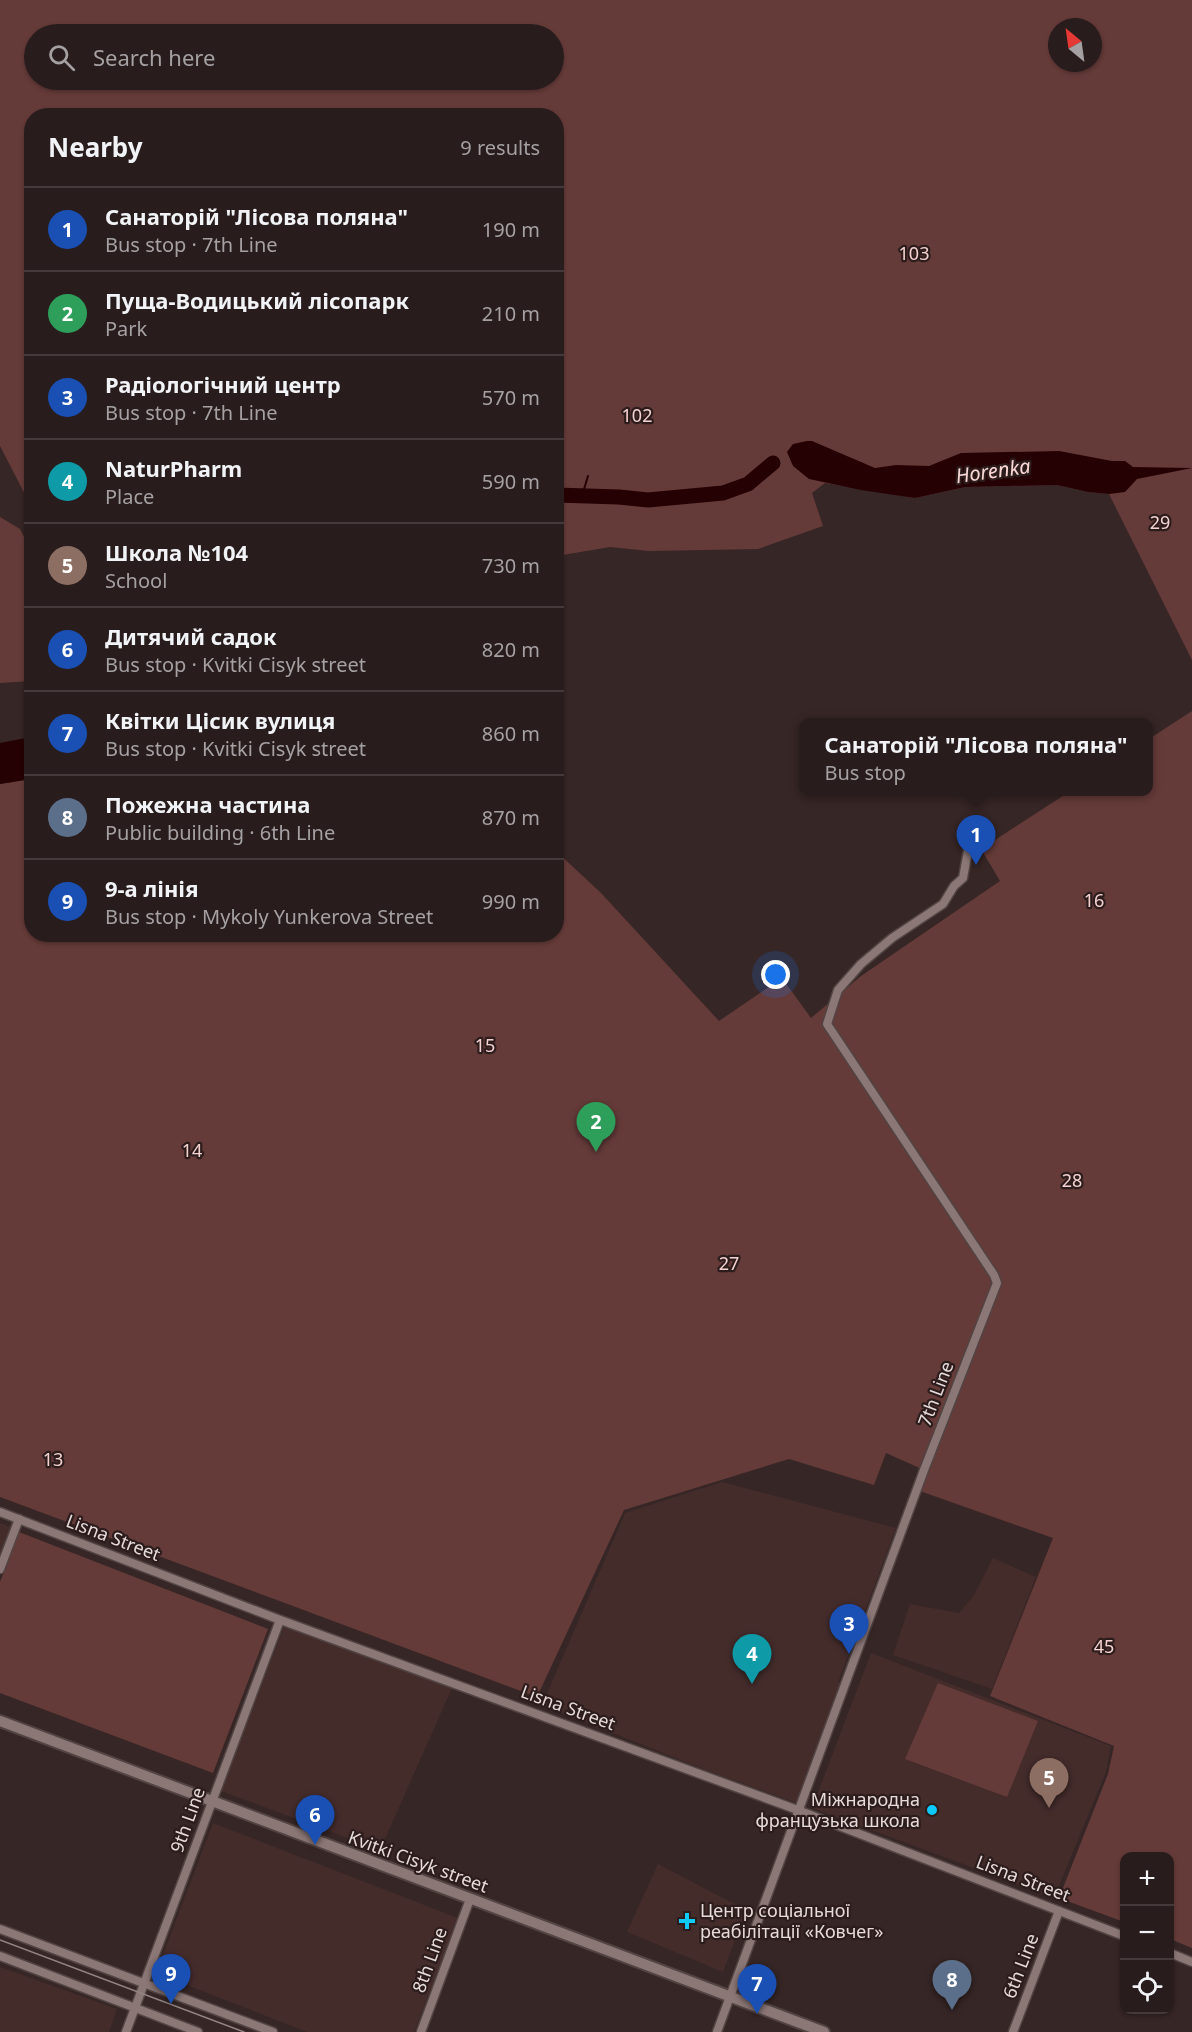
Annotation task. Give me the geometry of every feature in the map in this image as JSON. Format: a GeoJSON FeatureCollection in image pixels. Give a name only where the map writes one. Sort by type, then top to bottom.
{"type":"FeatureCollection","features":[{"type":"Feature","properties":{"kind":"street","name":"7th Line"},"geometry":{"type":"LineString","coordinates":[[717,2032],[919,1484],[997,1282],[827,1024],[827,1017],[837,990],[861,964],[892,938],[943,903],[954,886],[963,878],[969,846]]}},
{"type":"Feature","properties":{"kind":"street","name":"Lisna Street"},"geometry":{"type":"LineString","coordinates":[[0,1512],[280,1620],[798,1810],[1120,1934]]}},
{"type":"Feature","properties":{"kind":"street"},"geometry":{"type":"LineString","coordinates":[[0,1569],[19,1519]]}},
{"type":"Feature","properties":{"kind":"street","name":"9th Line"},"geometry":{"type":"LineString","coordinates":[[126,2032],[280,1620]]}},
{"type":"Feature","properties":{"kind":"street","name":"Kvitki Cisyk street"},"geometry":{"type":"LineString","coordinates":[[0,1721],[824,2032]]}},
{"type":"Feature","properties":{"kind":"street","name":"8th Line"},"geometry":{"type":"LineString","coordinates":[[421,2032],[470,1899]]}},
{"type":"Feature","properties":{"kind":"street","name":"6th Line"},"geometry":{"type":"LineString","coordinates":[[1013,2032],[1059,1911]]}},
{"type":"Feature","properties":{"kind":"street"},"geometry":{"type":"LineString","coordinates":[[0,1929],[273,2032]]}},
{"type":"Feature","properties":{"kind":"street"},"geometry":{"type":"LineString","coordinates":[[1174,1955],[1192,1962]]}},
{"type":"Feature","properties":{"kind":"street"},"geometry":{"type":"LineString","coordinates":[[0,1956],[198,2032]]}},
{"type":"Feature","properties":{"kind":"shaded area"},"geometry":{"type":"Polygon","coordinates":[[[722,1482],[896,1528],[838,1682],[840,1683],[797,1803],[706,1770],[542,1705],[625,1513],[722,1482]]]}},
{"type":"Feature","properties":{"kind":"shaded area"},"geometry":{"type":"Polygon","coordinates":[[[0,1523],[13,1528],[0,1560],[0,1523]]]}},
{"type":"Feature","properties":{"kind":"shaded area"},"geometry":{"type":"Polygon","coordinates":[[[993,1558],[1036,1577],[992,1689],[893,1655],[910,1604],[959,1613],[974,1595],[993,1558]]]}},
{"type":"Feature","properties":{"kind":"shaded area"},"geometry":{"type":"Polygon","coordinates":[[[284,1627],[452,1688],[380,1850],[221,1791],[284,1627]]]}},
{"type":"Feature","properties":{"kind":"shaded area"},"geometry":{"type":"Polygon","coordinates":[[[871,1653],[1111,1746],[1106,1772],[1054,1898],[812,1808],[871,1653]]]}},
{"type":"Feature","properties":{"kind":"shaded area"},"geometry":{"type":"Polygon","coordinates":[[[213,1823],[458,1918],[414,2032],[307,2032],[156,1973],[213,1823]]]}},
{"type":"Feature","properties":{"kind":"shaded area","name":"Центр соціальної реабілітації «Ковчег»"},"geometry":{"type":"Polygon","coordinates":[[[658,1864],[746,1910],[723,1972],[627,1932],[658,1864]]]}},
{"type":"Feature","properties":{"kind":"shaded area"},"geometry":{"type":"Polygon","coordinates":[[[0,1967],[117,2009],[109,2032],[0,2032],[0,1967]]]}},
{"type":"Feature","properties":{"kind":"green space","name":"103"},"geometry":{"type":"Polygon","coordinates":[[[0,0],[1192,0],[1192,660],[1109,494],[1057,485],[965,487],[915,498],[825,483],[812,493],[823,526],[758,549],[649,551],[610,547],[564,555],[564,108],[24,108],[24,492],[0,446],[0,0]]]}},
{"type":"Feature","properties":{"kind":"green space"},"geometry":{"type":"Polygon","coordinates":[[[0,517],[20,529],[24,537],[24,681],[0,683],[0,517]]]}},
{"type":"Feature","properties":{"kind":"green space"},"geometry":{"type":"Polygon","coordinates":[[[1192,711],[1192,1948],[1174,1941],[1174,1852],[1120,1852],[1120,1921],[1059,1898],[1108,1774],[1114,1746],[990,1696],[1053,1538],[917,1490],[924,1470],[886,1453],[874,1485],[789,1459],[624,1510],[537,1697],[0,1497],[0,784],[24,780],[24,942],[564,942],[564,859],[601,893],[719,1021],[782,978],[811,1018],[861,976],[1000,881],[981,849],[1063,796],[1153,796],[1153,736],[1192,711]]]}},
{"type":"Feature","properties":{"kind":"green space"},"geometry":{"type":"Polygon","coordinates":[[[19,1532],[268,1629],[213,1773],[0,1693],[0,1582],[19,1532]]]}},
{"type":"Feature","properties":{"kind":"green space"},"geometry":{"type":"Polygon","coordinates":[[[938,1683],[1038,1721],[1007,1797],[905,1759],[938,1683]]]}},
{"type":"Feature","properties":{"kind":"water"},"geometry":{"type":"Polygon","coordinates":[[[812,441],[875,468],[896,465],[929,466],[961,453],[1059,451],[1112,461],[1125,461],[1133,467],[1192,468],[1137,479],[1125,492],[1109,494],[1057,485],[965,487],[915,498],[809,479],[793,466],[787,452],[793,444],[812,441]]]}},
{"type":"Feature","properties":{"kind":"water"},"geometry":{"type":"Polygon","coordinates":[[[24,738],[24,780],[0,784],[0,743],[24,738]]]}},
{"type":"Feature","properties":{"kind":"waterway","name":"Horenka"},"geometry":{"type":"LineString","coordinates":[[564,495],[648,500],[723,493],[748,484],[773,463]]}},
{"type":"Feature","properties":{"kind":"waterway"},"geometry":{"type":"LineString","coordinates":[[582,496],[588,476]]}},
{"type":"Feature","properties":{"kind":"tram line"},"geometry":{"type":"LineString","coordinates":[[0,1940],[244,2032]]}},
{"type":"Feature","properties":{"kind":"place","name":"Санаторій \"Лісова поляна\""},"geometry":{"type":"Point","coordinates":[976,865]}},
{"type":"Feature","properties":{"kind":"place","name":"Пуща-Водицький лісопарк"},"geometry":{"type":"Point","coordinates":[596,1152]}},
{"type":"Feature","properties":{"kind":"place","name":"Радіологічний центр"},"geometry":{"type":"Point","coordinates":[849,1654]}},
{"type":"Feature","properties":{"kind":"place","name":"NaturPharm"},"geometry":{"type":"Point","coordinates":[752,1684]}},
{"type":"Feature","properties":{"kind":"place","name":"Школа №104"},"geometry":{"type":"Point","coordinates":[1049,1808]}},
{"type":"Feature","properties":{"kind":"place","name":"Міжнародна французька школа"},"geometry":{"type":"Point","coordinates":[932,1810]}},
{"type":"Feature","properties":{"kind":"place","name":"Дитячий садок"},"geometry":{"type":"Point","coordinates":[315,1845]}},
{"type":"Feature","properties":{"kind":"place","name":"Центр соціальної реабілітації «Ковчег»"},"geometry":{"type":"Point","coordinates":[687,1921]}},
{"type":"Feature","properties":{"kind":"place","name":"9-а лінія"},"geometry":{"type":"Point","coordinates":[171,2004]}},
{"type":"Feature","properties":{"kind":"place","name":"Пожежна частина"},"geometry":{"type":"Point","coordinates":[952,2010]}},
{"type":"Feature","properties":{"kind":"place","name":"Квітки Цісик вулиця"},"geometry":{"type":"Point","coordinates":[757,2014]}},
{"type":"Feature","properties":{"kind":"park label","name":"102"},"geometry":{"type":"Point","coordinates":[637,416]}},
{"type":"Feature","properties":{"kind":"park label","name":"29"},"geometry":{"type":"Point","coordinates":[1160,523]}},
{"type":"Feature","properties":{"kind":"park label","name":"16"},"geometry":{"type":"Point","coordinates":[1094,901]}},
{"type":"Feature","properties":{"kind":"park label","name":"15"},"geometry":{"type":"Point","coordinates":[485,1046]}},
{"type":"Feature","properties":{"kind":"park label","name":"14"},"geometry":{"type":"Point","coordinates":[192,1151]}},
{"type":"Feature","properties":{"kind":"park label","name":"28"},"geometry":{"type":"Point","coordinates":[1072,1181]}},
{"type":"Feature","properties":{"kind":"park label","name":"27"},"geometry":{"type":"Point","coordinates":[729,1264]}},
{"type":"Feature","properties":{"kind":"park label","name":"13"},"geometry":{"type":"Point","coordinates":[53,1460]}},
{"type":"Feature","properties":{"kind":"park label","name":"45"},"geometry":{"type":"Point","coordinates":[1104,1647]}}]}
